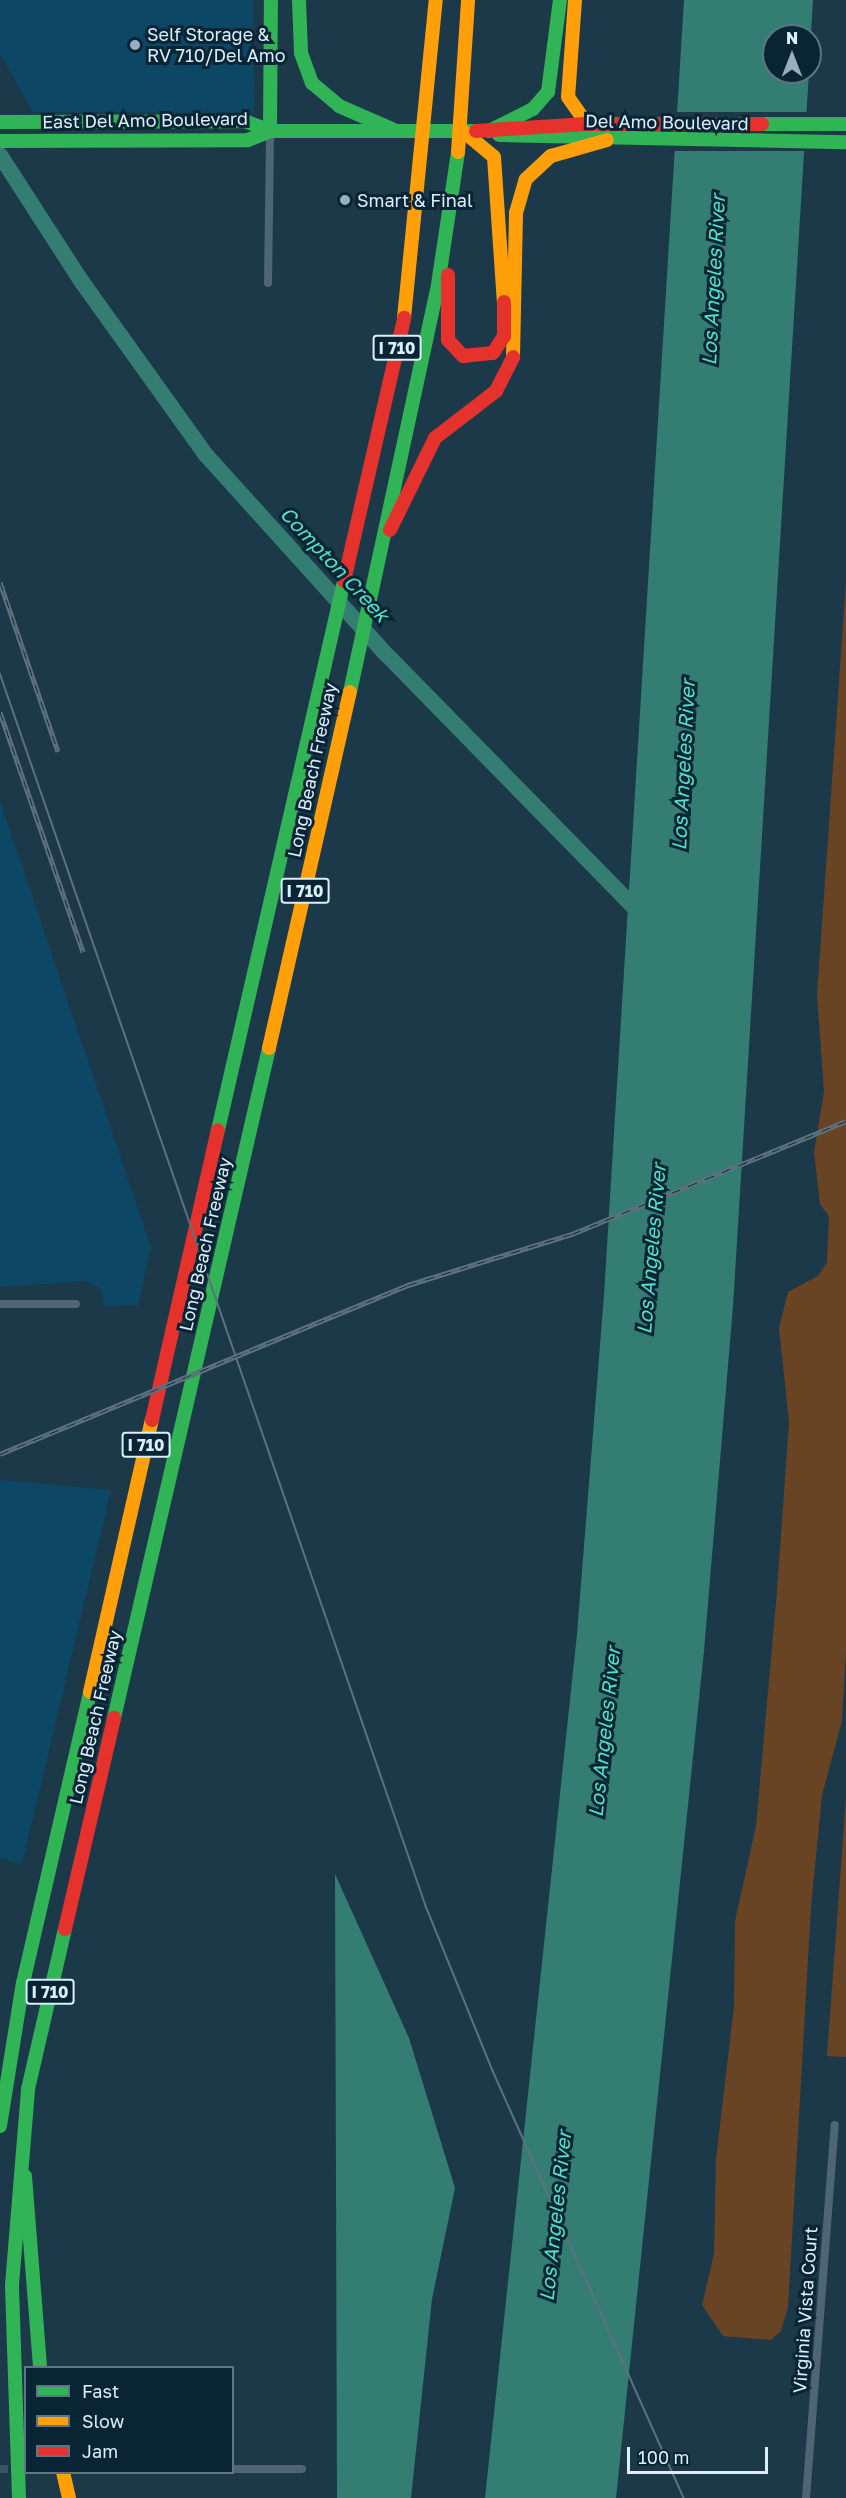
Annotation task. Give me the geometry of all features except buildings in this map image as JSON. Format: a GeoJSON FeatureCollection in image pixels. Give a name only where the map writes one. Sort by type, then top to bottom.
{"type":"FeatureCollection","features":[{"type":"Feature","properties":{"kind":"main road"},"geometry":{"type":"LineString","coordinates":[[270,131],[271,0]]}},
{"type":"Feature","properties":{"kind":"main road"},"geometry":{"type":"LineString","coordinates":[[299,0],[301,53],[312,83],[339,106],[394,130]]}},
{"type":"Feature","properties":{"kind":"main road"},"geometry":{"type":"LineString","coordinates":[[431,0],[434,29]]}},
{"type":"Feature","properties":{"kind":"main road","name":"Long Beach Freeway"},"geometry":{"type":"LineString","coordinates":[[0,2126],[23,1983],[319,680],[408,302],[425,153],[436,0]]}},
{"type":"Feature","properties":{"kind":"main road","name":"Long Beach Freeway"},"geometry":{"type":"LineString","coordinates":[[19,2498],[11,2347],[22,2131],[344,706],[452,209],[462,103],[468,0]]}},
{"type":"Feature","properties":{"kind":"main road"},"geometry":{"type":"LineString","coordinates":[[466,40],[475,0]]}},
{"type":"Feature","properties":{"kind":"main road"},"geometry":{"type":"LineString","coordinates":[[489,131],[533,110],[548,92],[560,0]]}},
{"type":"Feature","properties":{"kind":"main road"},"geometry":{"type":"LineString","coordinates":[[575,0],[568,97],[587,124]]}},
{"type":"Feature","properties":{"kind":"main road","name":"East Del Amo Boulevard"},"geometry":{"type":"LineString","coordinates":[[0,122],[245,121],[270,131]]}},
{"type":"Feature","properties":{"kind":"main road","name":"Del Amo Boulevard"},"geometry":{"type":"LineString","coordinates":[[270,131],[489,131],[587,124],[846,124]]}},
{"type":"Feature","properties":{"kind":"main road","name":"East Del Amo Boulevard"},"geometry":{"type":"LineString","coordinates":[[0,141],[248,140],[270,131]]}},
{"type":"Feature","properties":{"kind":"main road"},"geometry":{"type":"LineString","coordinates":[[452,209],[448,340],[463,356],[484,357],[500,347],[504,336],[502,224],[494,157],[464,131]]}},
{"type":"Feature","properties":{"kind":"main road","name":"Del Amo Boulevard"},"geometry":{"type":"LineString","coordinates":[[489,131],[608,140],[846,142]]}},
{"type":"Feature","properties":{"kind":"main road"},"geometry":{"type":"LineString","coordinates":[[377,558],[435,438],[496,391],[513,360],[516,213],[526,179],[551,156],[608,140]]}},
{"type":"Feature","properties":{"kind":"main road"},"geometry":{"type":"LineString","coordinates":[[22,2131],[40,2366]]}},
{"type":"Feature","properties":{"kind":"main road"},"geometry":{"type":"LineString","coordinates":[[63,2474],[69,2498]]}},
{"type":"Feature","properties":{"kind":"street"},"geometry":{"type":"LineString","coordinates":[[268,283],[270,131]]}},
{"type":"Feature","properties":{"kind":"street"},"geometry":{"type":"LineString","coordinates":[[0,1304],[75,1304]]}},
{"type":"Feature","properties":{"kind":"street","name":"Virginia Vista Court"},"geometry":{"type":"LineString","coordinates":[[806,2498],[835,2125]]}},
{"type":"Feature","properties":{"kind":"street"},"geometry":{"type":"LineString","coordinates":[[234,2469],[302,2469]]}},
{"type":"Feature","properties":{"kind":"shaded area"},"geometry":{"type":"Polygon","coordinates":[[[0,0],[253,0],[254,113],[33,112],[0,54],[0,0]]]}},
{"type":"Feature","properties":{"kind":"shaded area"},"geometry":{"type":"Polygon","coordinates":[[[846,582],[846,1651],[842,1721],[822,1795],[811,1907],[788,2307],[781,2331],[771,2340],[723,2336],[702,2305],[714,2254],[716,2159],[734,2006],[735,1921],[756,1826],[777,1591],[789,1422],[779,1328],[788,1292],[818,1276],[827,1262],[829,1216],[820,1204],[814,1152],[824,1092],[817,995],[846,582]]]}},
{"type":"Feature","properties":{"kind":"shaded area"},"geometry":{"type":"Polygon","coordinates":[[[0,801],[151,1247],[138,1305],[104,1306],[101,1289],[85,1281],[0,1287],[0,801]]]}},
{"type":"Feature","properties":{"kind":"shaded area"},"geometry":{"type":"Polygon","coordinates":[[[0,1480],[111,1490],[22,1864],[0,1858],[0,1480]]]}},
{"type":"Feature","properties":{"kind":"shaded area"},"geometry":{"type":"Polygon","coordinates":[[[846,1798],[846,2057],[827,2056],[846,1798]]]}},
{"type":"Feature","properties":{"kind":"water","name":"Los Angeles River"},"geometry":{"type":"Polygon","coordinates":[[[684,0],[813,0],[812,24],[762,24],[762,84],[808,84],[733,1306],[704,1651],[616,2498],[485,2498],[577,1634],[604,1295],[684,0]]]}},
{"type":"Feature","properties":{"kind":"water"},"geometry":{"type":"Polygon","coordinates":[[[335,1874],[409,2038],[455,2188],[432,2299],[411,2498],[337,2498],[335,1874]]]}},
{"type":"Feature","properties":{"kind":"pier"},"geometry":{"type":"Polygon","coordinates":[[[674,112],[809,112],[807,151],[672,151],[674,112]]]}},
{"type":"Feature","properties":{"kind":"waterway","name":"Compton Creek"},"geometry":{"type":"LineString","coordinates":[[0,155],[82,282],[206,455],[387,655],[644,917]]}},
{"type":"Feature","properties":{"kind":"tunnel"},"geometry":{"type":"LineString","coordinates":[[0,2469],[21,2469]]}},
{"type":"Feature","properties":{"kind":"tram line"},"geometry":{"type":"LineString","coordinates":[[0,673],[426,1906],[493,2071],[684,2498]]}},
{"type":"Feature","properties":{"kind":"railway"},"geometry":{"type":"LineString","coordinates":[[0,582],[58,751]]}},
{"type":"Feature","properties":{"kind":"railway"},"geometry":{"type":"LineString","coordinates":[[0,712],[83,952]]}},
{"type":"Feature","properties":{"kind":"railway"},"geometry":{"type":"LineString","coordinates":[[0,1454],[408,1285],[572,1234],[846,1121]]}},
{"type":"Feature","properties":{"kind":"traffic: fast"},"geometry":{"type":"LineString","coordinates":[[270,131],[271,0]]}},
{"type":"Feature","properties":{"kind":"traffic: fast"},"geometry":{"type":"LineString","coordinates":[[299,0],[301,53],[312,83],[339,106],[394,130]]}},
{"type":"Feature","properties":{"kind":"traffic: fast"},"geometry":{"type":"LineString","coordinates":[[489,131],[533,109],[548,92],[560,0]]}},
{"type":"Feature","properties":{"kind":"traffic: fast"},"geometry":{"type":"LineString","coordinates":[[0,122],[245,121],[270,131],[476,131]]}},
{"type":"Feature","properties":{"kind":"traffic: fast"},"geometry":{"type":"LineString","coordinates":[[762,124],[846,124]]}},
{"type":"Feature","properties":{"kind":"traffic: fast"},"geometry":{"type":"LineString","coordinates":[[0,141],[248,140],[270,131]]}},
{"type":"Feature","properties":{"kind":"traffic: fast"},"geometry":{"type":"LineString","coordinates":[[499,135],[846,142]]}},
{"type":"Feature","properties":{"kind":"traffic: fast"},"geometry":{"type":"LineString","coordinates":[[350,692],[437,291],[458,152]]}},
{"type":"Feature","properties":{"kind":"traffic: fast"},"geometry":{"type":"LineString","coordinates":[[218,1130],[344,581]]}},
{"type":"Feature","properties":{"kind":"traffic: fast"},"geometry":{"type":"LineString","coordinates":[[114,1718],[269,1048]]}},
{"type":"Feature","properties":{"kind":"traffic: fast"},"geometry":{"type":"LineString","coordinates":[[0,2126],[23,1983],[90,1692]]}},
{"type":"Feature","properties":{"kind":"traffic: fast"},"geometry":{"type":"LineString","coordinates":[[19,2498],[12,2285],[28,2089],[65,1929]]}},
{"type":"Feature","properties":{"kind":"traffic: fast"},"geometry":{"type":"LineString","coordinates":[[25,2176],[40,2366]]}},
{"type":"Feature","properties":{"kind":"traffic: slow"},"geometry":{"type":"LineString","coordinates":[[404,318],[436,0]]}},
{"type":"Feature","properties":{"kind":"traffic: slow"},"geometry":{"type":"LineString","coordinates":[[458,152],[468,0]]}},
{"type":"Feature","properties":{"kind":"traffic: slow"},"geometry":{"type":"LineString","coordinates":[[575,0],[568,97],[587,124]]}},
{"type":"Feature","properties":{"kind":"traffic: slow"},"geometry":{"type":"LineString","coordinates":[[463,131],[494,157],[504,302]]}},
{"type":"Feature","properties":{"kind":"traffic: slow"},"geometry":{"type":"LineString","coordinates":[[513,357],[516,213],[526,179],[551,156],[607,140]]}},
{"type":"Feature","properties":{"kind":"traffic: slow"},"geometry":{"type":"LineString","coordinates":[[269,1048],[350,692]]}},
{"type":"Feature","properties":{"kind":"traffic: slow"},"geometry":{"type":"LineString","coordinates":[[90,1692],[152,1420]]}},
{"type":"Feature","properties":{"kind":"traffic: slow"},"geometry":{"type":"LineString","coordinates":[[63,2474],[69,2498]]}},
{"type":"Feature","properties":{"kind":"traffic: jam"},"geometry":{"type":"LineString","coordinates":[[476,131],[587,124],[762,124]]}},
{"type":"Feature","properties":{"kind":"traffic: jam"},"geometry":{"type":"LineString","coordinates":[[448,275],[448,340],[463,356],[493,353],[504,336],[504,302]]}},
{"type":"Feature","properties":{"kind":"traffic: jam"},"geometry":{"type":"LineString","coordinates":[[344,581],[404,318]]}},
{"type":"Feature","properties":{"kind":"traffic: jam"},"geometry":{"type":"LineString","coordinates":[[390,530],[435,438],[496,391],[513,357]]}},
{"type":"Feature","properties":{"kind":"traffic: jam"},"geometry":{"type":"LineString","coordinates":[[152,1420],[218,1130]]}},
{"type":"Feature","properties":{"kind":"traffic: jam"},"geometry":{"type":"LineString","coordinates":[[65,1929],[114,1718]]}},
{"type":"Feature","properties":{"kind":"place","name":"Self Storage & RV 710/Del Amo"},"geometry":{"type":"Point","coordinates":[135,45]}},
{"type":"Feature","properties":{"kind":"place","name":"Smart & Final"},"geometry":{"type":"Point","coordinates":[345,200]}}]}
